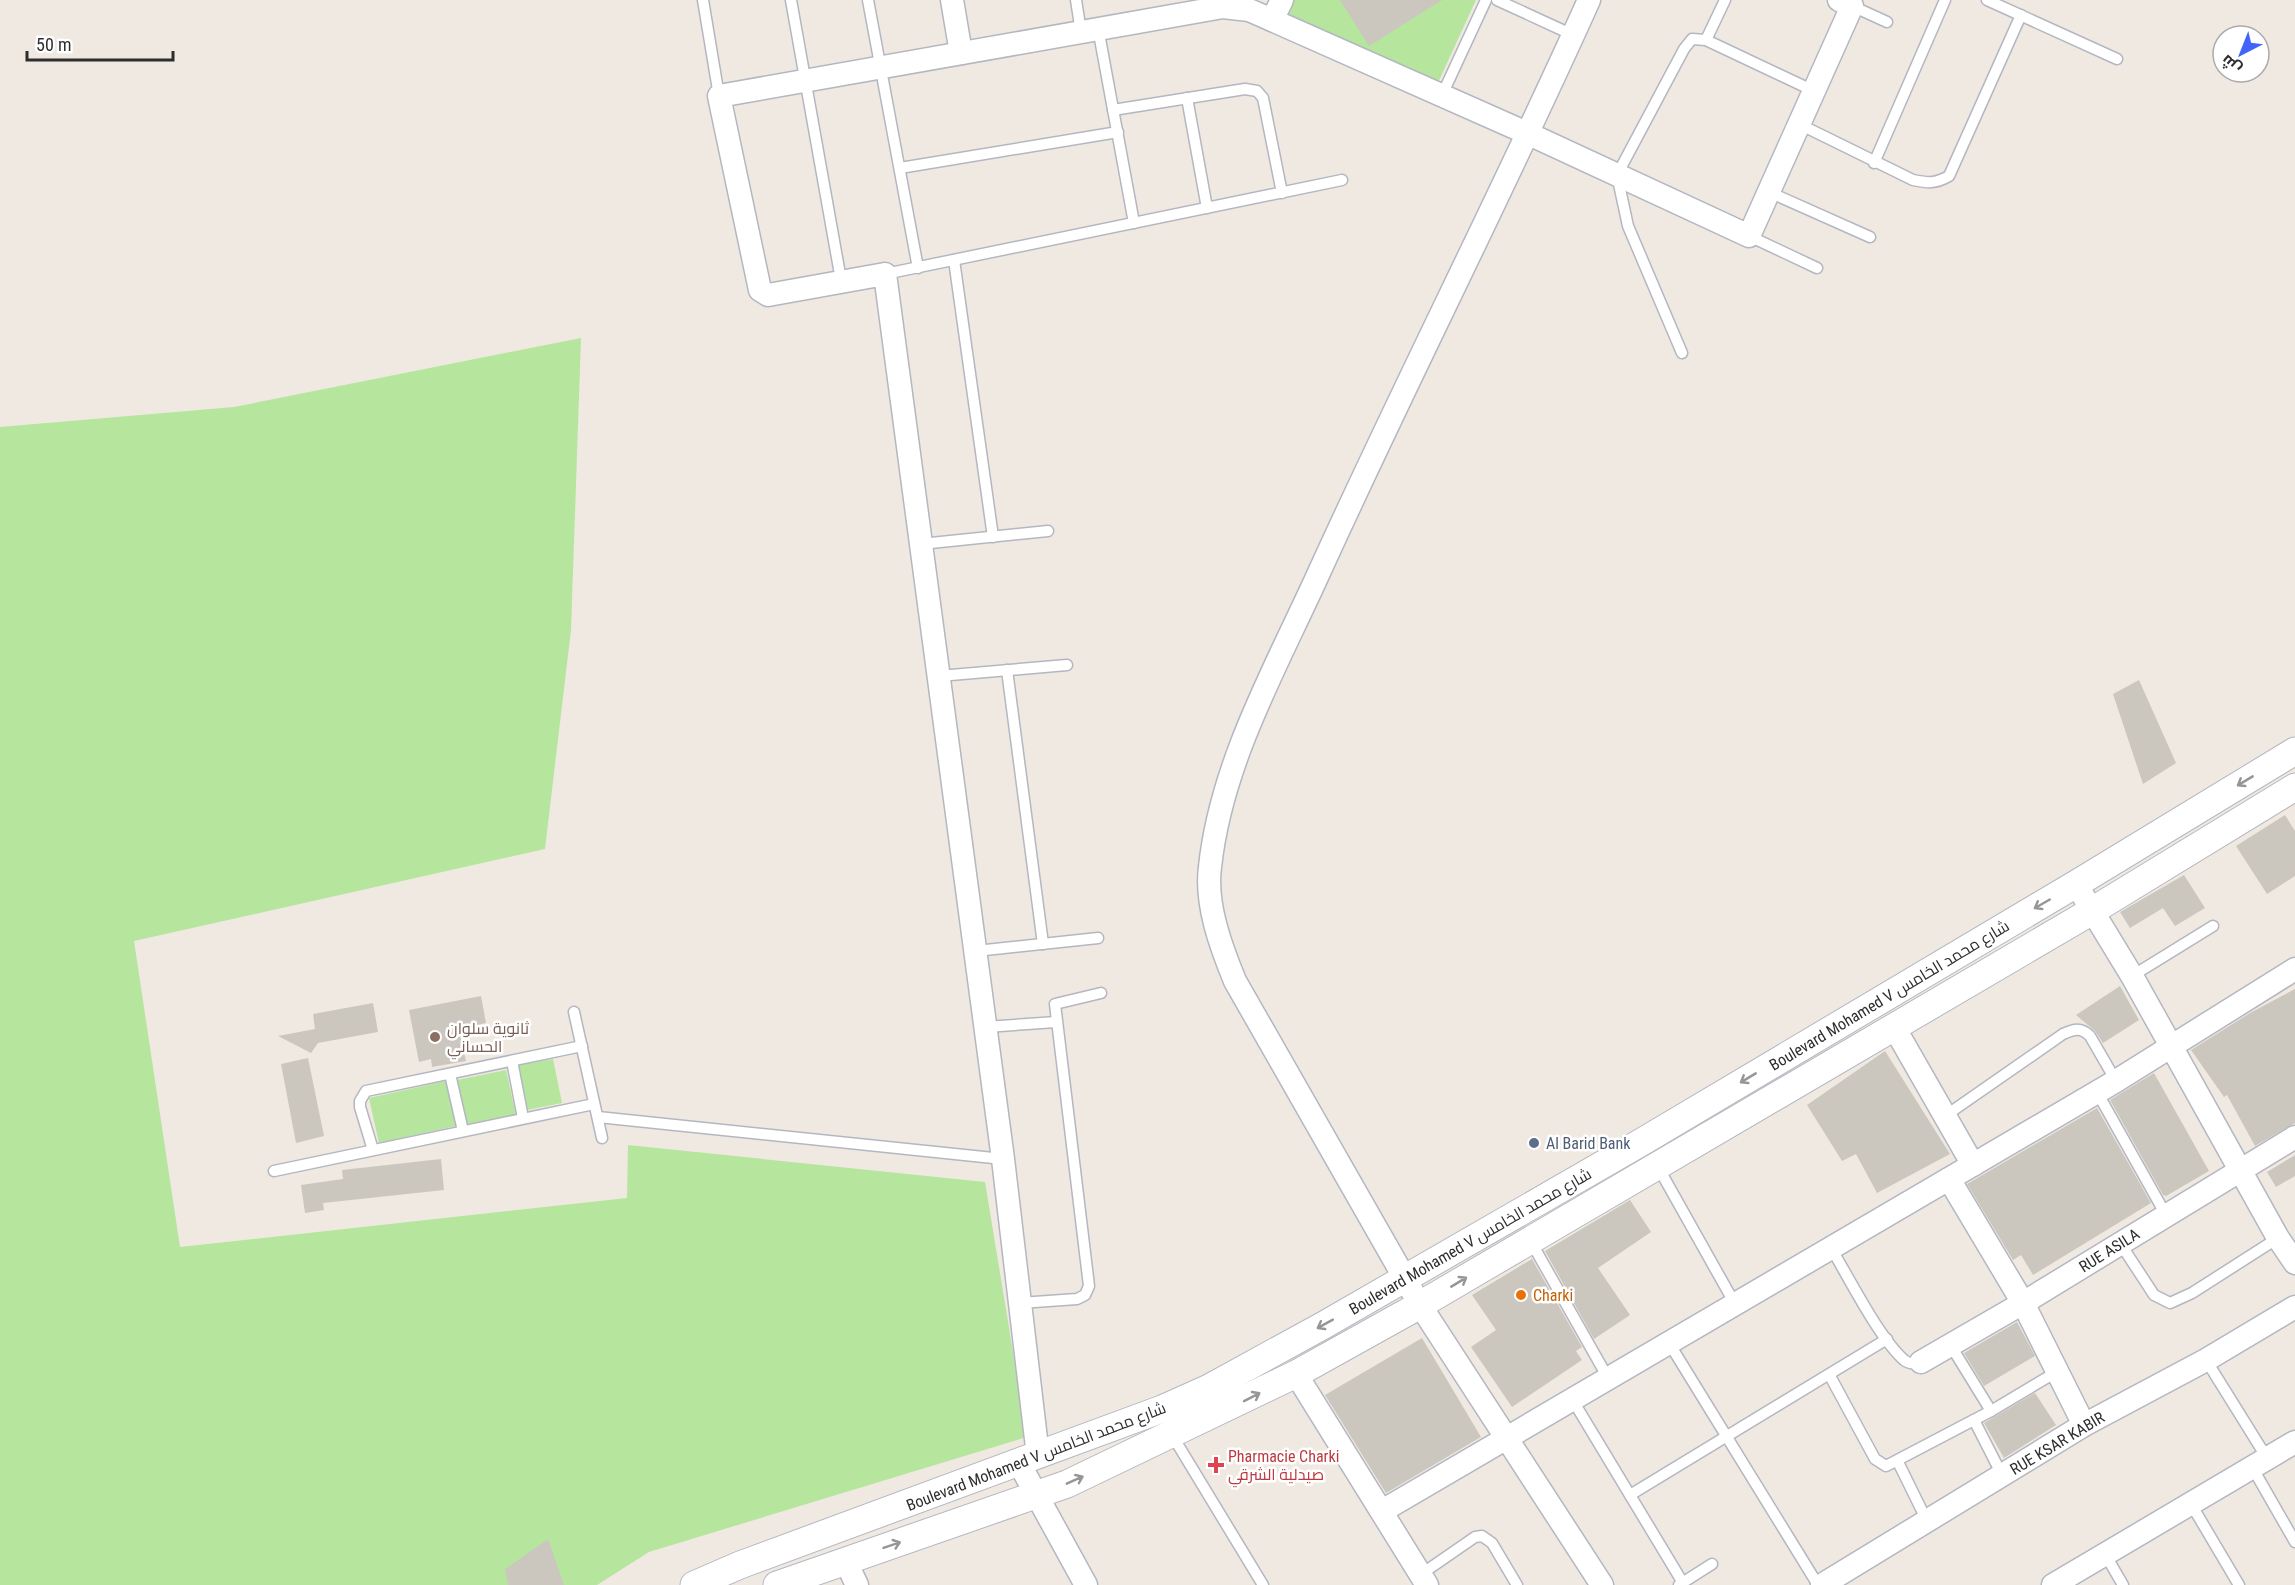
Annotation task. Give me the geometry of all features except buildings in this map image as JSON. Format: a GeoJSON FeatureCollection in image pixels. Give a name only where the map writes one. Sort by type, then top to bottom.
{"type":"FeatureCollection","features":[{"type":"Feature","properties":{"kind":"street"},"geometry":{"type":"LineString","coordinates":[[952,0],[961,53]]}},
{"type":"Feature","properties":{"kind":"street"},"geometry":{"type":"LineString","coordinates":[[1589,0],[1529,134],[1333,542],[1248,729],[1222,799],[1209,871],[1216,926],[1235,981],[1420,1305],[1602,1585]]}},
{"type":"Feature","properties":{"kind":"street"},"geometry":{"type":"LineString","coordinates":[[1086,1585],[1034,1495],[1028,1459],[1020,1304],[1003,1159],[885,274],[841,280],[768,295],[760,290],[719,96],[1223,6],[1249,10],[1277,10],[1442,95],[1749,236],[1814,91],[1849,2]]}},
{"type":"Feature","properties":{"kind":"street","name":"Boulevard Mohamed V شارع محمد الخامس"},"geometry":{"type":"LineString","coordinates":[[694,1585],[740,1565],[1162,1409],[1209,1388],[1363,1303],[1405,1276],[1640,1143],[2295,751]]}},
{"type":"Feature","properties":{"kind":"street","name":"Boulevard Mohamed V شارع محمد الخامس"},"geometry":{"type":"LineString","coordinates":[[777,1585],[1067,1484],[1296,1374],[1658,1167],[2092,911],[2295,787]]}},
{"type":"Feature","properties":{"kind":"street"},"geometry":{"type":"LineString","coordinates":[[2076,884],[2132,976],[2278,1238],[2295,1263]]}},
{"type":"Feature","properties":{"kind":"street"},"geometry":{"type":"LineString","coordinates":[[1382,1511],[2106,1087],[2295,969]]}},
{"type":"Feature","properties":{"kind":"street"},"geometry":{"type":"LineString","coordinates":[[1894,1028],[1973,1165]]}},
{"type":"Feature","properties":{"kind":"street","name":"RUE ASILA"},"geometry":{"type":"LineString","coordinates":[[1921,1362],[2023,1303],[2295,1137]]}},
{"type":"Feature","properties":{"kind":"street"},"geometry":{"type":"LineString","coordinates":[[1949,1179],[2023,1303],[2084,1425]]}},
{"type":"Feature","properties":{"kind":"street","name":"RUE KSAR KABIR"},"geometry":{"type":"LineString","coordinates":[[1820,1585],[2084,1425],[2206,1360],[2295,1306]]}},
{"type":"Feature","properties":{"kind":"street"},"geometry":{"type":"LineString","coordinates":[[1296,1374],[1424,1580]]}},
{"type":"Feature","properties":{"kind":"street"},"geometry":{"type":"LineString","coordinates":[[2053,1585],[2295,1442]]}},
{"type":"Feature","properties":{"kind":"street"},"geometry":{"type":"LineString","coordinates":[[846,1560],[857,1585]]}},
{"type":"Feature","properties":{"kind":"lane"},"geometry":{"type":"LineString","coordinates":[[703,0],[719,96]]}},
{"type":"Feature","properties":{"kind":"lane"},"geometry":{"type":"LineString","coordinates":[[791,0],[841,280]]}},
{"type":"Feature","properties":{"kind":"lane"},"geometry":{"type":"LineString","coordinates":[[868,0],[918,268]]}},
{"type":"Feature","properties":{"kind":"lane"},"geometry":{"type":"LineString","coordinates":[[1076,0],[1090,30],[1113,110],[1134,223]]}},
{"type":"Feature","properties":{"kind":"lane"},"geometry":{"type":"LineString","coordinates":[[1442,95],[1486,0]]}},
{"type":"Feature","properties":{"kind":"lane"},"geometry":{"type":"LineString","coordinates":[[1497,0],[1573,35]]}},
{"type":"Feature","properties":{"kind":"lane"},"geometry":{"type":"LineString","coordinates":[[1706,40],[1725,0]]}},
{"type":"Feature","properties":{"kind":"lane"},"geometry":{"type":"LineString","coordinates":[[1874,163],[1945,0]]}},
{"type":"Feature","properties":{"kind":"lane"},"geometry":{"type":"LineString","coordinates":[[1993,1],[2117,59]]}},
{"type":"Feature","properties":{"kind":"lane"},"geometry":{"type":"LineString","coordinates":[[1849,2],[1887,22]]}},
{"type":"Feature","properties":{"kind":"lane"},"geometry":{"type":"LineString","coordinates":[[1799,124],[1874,163],[1913,180],[1929,183],[1949,176],[2021,15]]}},
{"type":"Feature","properties":{"kind":"lane"},"geometry":{"type":"LineString","coordinates":[[1682,353],[1628,226],[1617,175],[1688,42],[1696,39],[1706,40],[1814,91]]}},
{"type":"Feature","properties":{"kind":"lane"},"geometry":{"type":"LineString","coordinates":[[1113,110],[1245,89],[1261,94],[1282,193]]}},
{"type":"Feature","properties":{"kind":"lane"},"geometry":{"type":"LineString","coordinates":[[1187,98],[1207,208]]}},
{"type":"Feature","properties":{"kind":"lane"},"geometry":{"type":"LineString","coordinates":[[900,168],[1118,132]]}},
{"type":"Feature","properties":{"kind":"lane"},"geometry":{"type":"LineString","coordinates":[[885,274],[1342,180]]}},
{"type":"Feature","properties":{"kind":"lane"},"geometry":{"type":"LineString","coordinates":[[1768,192],[1870,237]]}},
{"type":"Feature","properties":{"kind":"lane"},"geometry":{"type":"LineString","coordinates":[[1749,236],[1817,268]]}},
{"type":"Feature","properties":{"kind":"lane"},"geometry":{"type":"LineString","coordinates":[[954,260],[993,537]]}},
{"type":"Feature","properties":{"kind":"lane"},"geometry":{"type":"LineString","coordinates":[[921,544],[1048,531]]}},
{"type":"Feature","properties":{"kind":"lane"},"geometry":{"type":"LineString","coordinates":[[939,676],[1067,665]]}},
{"type":"Feature","properties":{"kind":"lane"},"geometry":{"type":"LineString","coordinates":[[1007,670],[1042,944]]}},
{"type":"Feature","properties":{"kind":"lane"},"geometry":{"type":"LineString","coordinates":[[2132,976],[2212,926]]}},
{"type":"Feature","properties":{"kind":"lane"},"geometry":{"type":"LineString","coordinates":[[976,951],[1098,938]]}},
{"type":"Feature","properties":{"kind":"lane"},"geometry":{"type":"LineString","coordinates":[[1020,1304],[1077,1299],[1085,1295],[1089,1286],[1056,1022],[1056,1002],[1101,993]]}},
{"type":"Feature","properties":{"kind":"lane"},"geometry":{"type":"LineString","coordinates":[[574,1012],[602,1138]]}},
{"type":"Feature","properties":{"kind":"lane"},"geometry":{"type":"LineString","coordinates":[[986,1027],[1056,1022]]}},
{"type":"Feature","properties":{"kind":"lane"},"geometry":{"type":"LineString","coordinates":[[1945,1116],[2063,1034],[2075,1029],[2084,1030],[2090,1036],[2106,1087],[2166,1215]]}},
{"type":"Feature","properties":{"kind":"lane"},"geometry":{"type":"LineString","coordinates":[[373,1150],[360,1107],[360,1101],[366,1091],[582,1046]]}},
{"type":"Feature","properties":{"kind":"lane"},"geometry":{"type":"LineString","coordinates":[[512,1061],[523,1118]]}},
{"type":"Feature","properties":{"kind":"lane"},"geometry":{"type":"LineString","coordinates":[[450,1074],[463,1131]]}},
{"type":"Feature","properties":{"kind":"lane"},"geometry":{"type":"LineString","coordinates":[[274,1171],[594,1104]]}},
{"type":"Feature","properties":{"kind":"lane"},"geometry":{"type":"LineString","coordinates":[[598,1117],[1003,1159]]}},
{"type":"Feature","properties":{"kind":"lane"},"geometry":{"type":"LineString","coordinates":[[1658,1167],[1736,1304]]}},
{"type":"Feature","properties":{"kind":"lane"},"geometry":{"type":"LineString","coordinates":[[2120,1243],[2154,1295],[2170,1304],[2180,1300],[2278,1238]]}},
{"type":"Feature","properties":{"kind":"lane"},"geometry":{"type":"LineString","coordinates":[[1530,1240],[1608,1378]]}},
{"type":"Feature","properties":{"kind":"lane"},"geometry":{"type":"LineString","coordinates":[[1831,1248],[1887,1340],[1904,1361],[1911,1364],[1921,1362]]}},
{"type":"Feature","properties":{"kind":"lane"},"geometry":{"type":"LineString","coordinates":[[1630,1495],[1887,1340]]}},
{"type":"Feature","properties":{"kind":"lane"},"geometry":{"type":"LineString","coordinates":[[1669,1343],[1820,1585]]}},
{"type":"Feature","properties":{"kind":"lane"},"geometry":{"type":"LineString","coordinates":[[1951,1346],[1991,1411]]}},
{"type":"Feature","properties":{"kind":"lane"},"geometry":{"type":"LineString","coordinates":[[2206,1360],[2260,1462],[2295,1542]]}},
{"type":"Feature","properties":{"kind":"lane"},"geometry":{"type":"LineString","coordinates":[[1830,1376],[1875,1459],[1883,1466],[1898,1462],[2058,1371]]}},
{"type":"Feature","properties":{"kind":"lane"},"geometry":{"type":"LineString","coordinates":[[1572,1399],[1681,1584],[1712,1564]]}},
{"type":"Feature","properties":{"kind":"lane"},"geometry":{"type":"LineString","coordinates":[[1974,1420],[2002,1475]]}},
{"type":"Feature","properties":{"kind":"lane"},"geometry":{"type":"LineString","coordinates":[[1172,1435],[1263,1585]]}},
{"type":"Feature","properties":{"kind":"lane"},"geometry":{"type":"LineString","coordinates":[[1898,1462],[1927,1521]]}},
{"type":"Feature","properties":{"kind":"lane"},"geometry":{"type":"LineString","coordinates":[[2191,1504],[2239,1585]]}},
{"type":"Feature","properties":{"kind":"lane"},"geometry":{"type":"LineString","coordinates":[[1424,1580],[1475,1536],[1482,1536],[1492,1543],[1517,1585]]}},
{"type":"Feature","properties":{"kind":"lane"},"geometry":{"type":"LineString","coordinates":[[2105,1554],[2123,1585]]}},
{"type":"Feature","properties":{"kind":"green space"},"geometry":{"type":"Polygon","coordinates":[[[1289,0],[1476,0],[1437,85],[1283,13],[1289,0]]]}},
{"type":"Feature","properties":{"kind":"green space"},"geometry":{"type":"Polygon","coordinates":[[[581,338],[571,630],[545,849],[134,941],[180,1247],[627,1198],[628,1145],[985,1182],[1027,1437],[649,1552],[597,1585],[0,1585],[0,427],[234,407],[581,338]]]}},
{"type":"Feature","properties":{"kind":"green space"},"geometry":{"type":"Polygon","coordinates":[[[553,1059],[562,1103],[527,1110],[518,1065],[553,1059]]]}},
{"type":"Feature","properties":{"kind":"green space"},"geometry":{"type":"Polygon","coordinates":[[[506,1070],[516,1115],[467,1125],[457,1080],[506,1070]]]}},
{"type":"Feature","properties":{"kind":"green space"},"geometry":{"type":"Polygon","coordinates":[[[446,1081],[456,1126],[379,1143],[369,1098],[446,1081]]]}},
{"type":"Feature","properties":{"kind":"place","name":"ثانوية سلوان الحساني"},"geometry":{"type":"Point","coordinates":[435,1037]}},
{"type":"Feature","properties":{"kind":"place","name":"Al Barid Bank"},"geometry":{"type":"Point","coordinates":[1534,1143]}},
{"type":"Feature","properties":{"kind":"place","name":"Charki"},"geometry":{"type":"Point","coordinates":[1521,1295]}},
{"type":"Feature","properties":{"kind":"place","name":"Pharmacie Charki صيدلية الشرقي"},"geometry":{"type":"Point","coordinates":[1216,1465]}}]}
